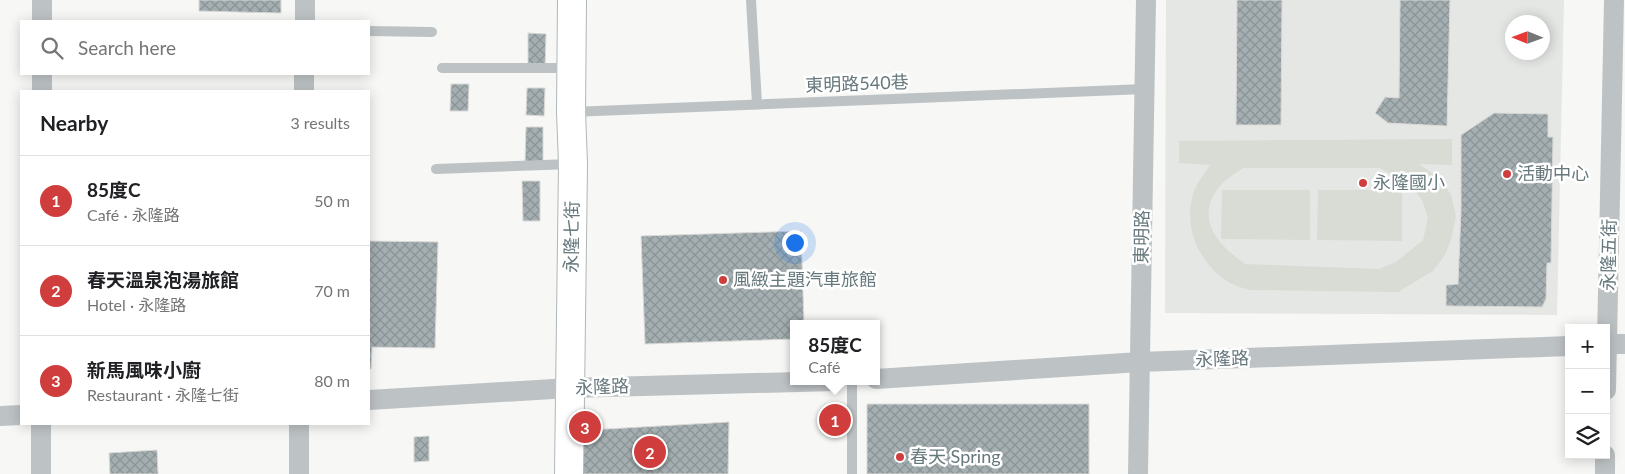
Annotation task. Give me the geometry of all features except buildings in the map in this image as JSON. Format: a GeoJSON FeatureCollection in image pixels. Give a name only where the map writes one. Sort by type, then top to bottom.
{"type":"FeatureCollection","features":[{"type":"Feature","properties":{"kind":"street"},"geometry":{"type":"LineString","coordinates":[[42,0],[42,20]]}},
{"type":"Feature","properties":{"kind":"street"},"geometry":{"type":"LineString","coordinates":[[305,0],[305,20]]}},
{"type":"Feature","properties":{"kind":"street","name":"永隆七街"},"geometry":{"type":"LineString","coordinates":[[570,474],[569,388],[573,164],[571,112],[572,0]]}},
{"type":"Feature","properties":{"kind":"street","name":"東明路"},"geometry":{"type":"LineString","coordinates":[[1138,474],[1146,0]]}},
{"type":"Feature","properties":{"kind":"street","name":"永隆五街"},"geometry":{"type":"LineString","coordinates":[[1608,324],[1619,54],[1614,0]]}},
{"type":"Feature","properties":{"kind":"street"},"geometry":{"type":"LineString","coordinates":[[42,75],[42,90]]}},
{"type":"Feature","properties":{"kind":"street"},"geometry":{"type":"LineString","coordinates":[[304,75],[304,90]]}},
{"type":"Feature","properties":{"kind":"street"},"geometry":{"type":"LineString","coordinates":[[1610,344],[1625,344]]}},
{"type":"Feature","properties":{"kind":"street","name":"永隆路"},"geometry":{"type":"LineString","coordinates":[[880,379],[1140,362],[1565,346]]}},
{"type":"Feature","properties":{"kind":"street","name":"永隆路"},"geometry":{"type":"LineString","coordinates":[[370,400],[569,388],[790,382]]}},
{"type":"Feature","properties":{"kind":"street"},"geometry":{"type":"LineString","coordinates":[[0,416],[20,415]]}},
{"type":"Feature","properties":{"kind":"street"},"geometry":{"type":"LineString","coordinates":[[40,474],[41,425]]}},
{"type":"Feature","properties":{"kind":"street"},"geometry":{"type":"LineString","coordinates":[[299,425],[299,474]]}},
{"type":"Feature","properties":{"kind":"street"},"geometry":{"type":"LineString","coordinates":[[1605,459],[1605,474]]}},
{"type":"Feature","properties":{"kind":"lane"},"geometry":{"type":"LineString","coordinates":[[751,0],[757,104]]}},
{"type":"Feature","properties":{"kind":"lane"},"geometry":{"type":"LineString","coordinates":[[370,31],[432,32]]}},
{"type":"Feature","properties":{"kind":"lane"},"geometry":{"type":"LineString","coordinates":[[442,68],[572,68]]}},
{"type":"Feature","properties":{"kind":"lane","name":"東明路540巷"},"geometry":{"type":"LineString","coordinates":[[571,112],[1144,89]]}},
{"type":"Feature","properties":{"kind":"lane"},"geometry":{"type":"LineString","coordinates":[[436,169],[573,164]]}},
{"type":"Feature","properties":{"kind":"lane"},"geometry":{"type":"LineString","coordinates":[[852,385],[852,474]]}},
{"type":"Feature","properties":{"kind":"shaded area","name":"永隆國小"},"geometry":{"type":"Polygon","coordinates":[[[1166,0],[1564,0],[1557,315],[1165,313],[1166,0]]]}},
{"type":"Feature","properties":{"kind":"shaded area"},"geometry":{"type":"Polygon","coordinates":[[[1452,139],[1452,165],[1419,164],[1441,179],[1451,195],[1456,216],[1451,240],[1445,255],[1433,271],[1398,292],[1249,290],[1237,286],[1219,275],[1210,266],[1196,245],[1192,233],[1190,207],[1194,190],[1210,165],[1179,163],[1179,141],[1452,139]],[[1243,168],[1219,187],[1212,199],[1209,221],[1213,231],[1226,249],[1245,264],[1379,269],[1396,262],[1423,240],[1428,218],[1422,200],[1411,185],[1380,168],[1243,168]]]}},
{"type":"Feature","properties":{"kind":"shaded area"},"geometry":{"type":"Polygon","coordinates":[[[1222,190],[1310,190],[1310,240],[1221,239],[1222,190]]]}},
{"type":"Feature","properties":{"kind":"shaded area"},"geometry":{"type":"Polygon","coordinates":[[[1318,190],[1402,190],[1402,241],[1317,240],[1318,190]]]}},
{"type":"Feature","properties":{"kind":"place","name":"活動中心"},"geometry":{"type":"Point","coordinates":[1507,174]}},
{"type":"Feature","properties":{"kind":"place","name":"永隆國小"},"geometry":{"type":"Point","coordinates":[1363,183]}},
{"type":"Feature","properties":{"kind":"place","name":"風緻主題汽車旅館"},"geometry":{"type":"Point","coordinates":[723,280]}},
{"type":"Feature","properties":{"kind":"place","name":"85度C"},"geometry":{"type":"Point","coordinates":[835,420]}},
{"type":"Feature","properties":{"kind":"place","name":"新馬風味小廚"},"geometry":{"type":"Point","coordinates":[585,427]}},
{"type":"Feature","properties":{"kind":"place","name":"春天溫泉泡湯旅館"},"geometry":{"type":"Point","coordinates":[650,452]}},
{"type":"Feature","properties":{"kind":"place","name":"春天 Spring"},"geometry":{"type":"Point","coordinates":[900,457]}}]}
